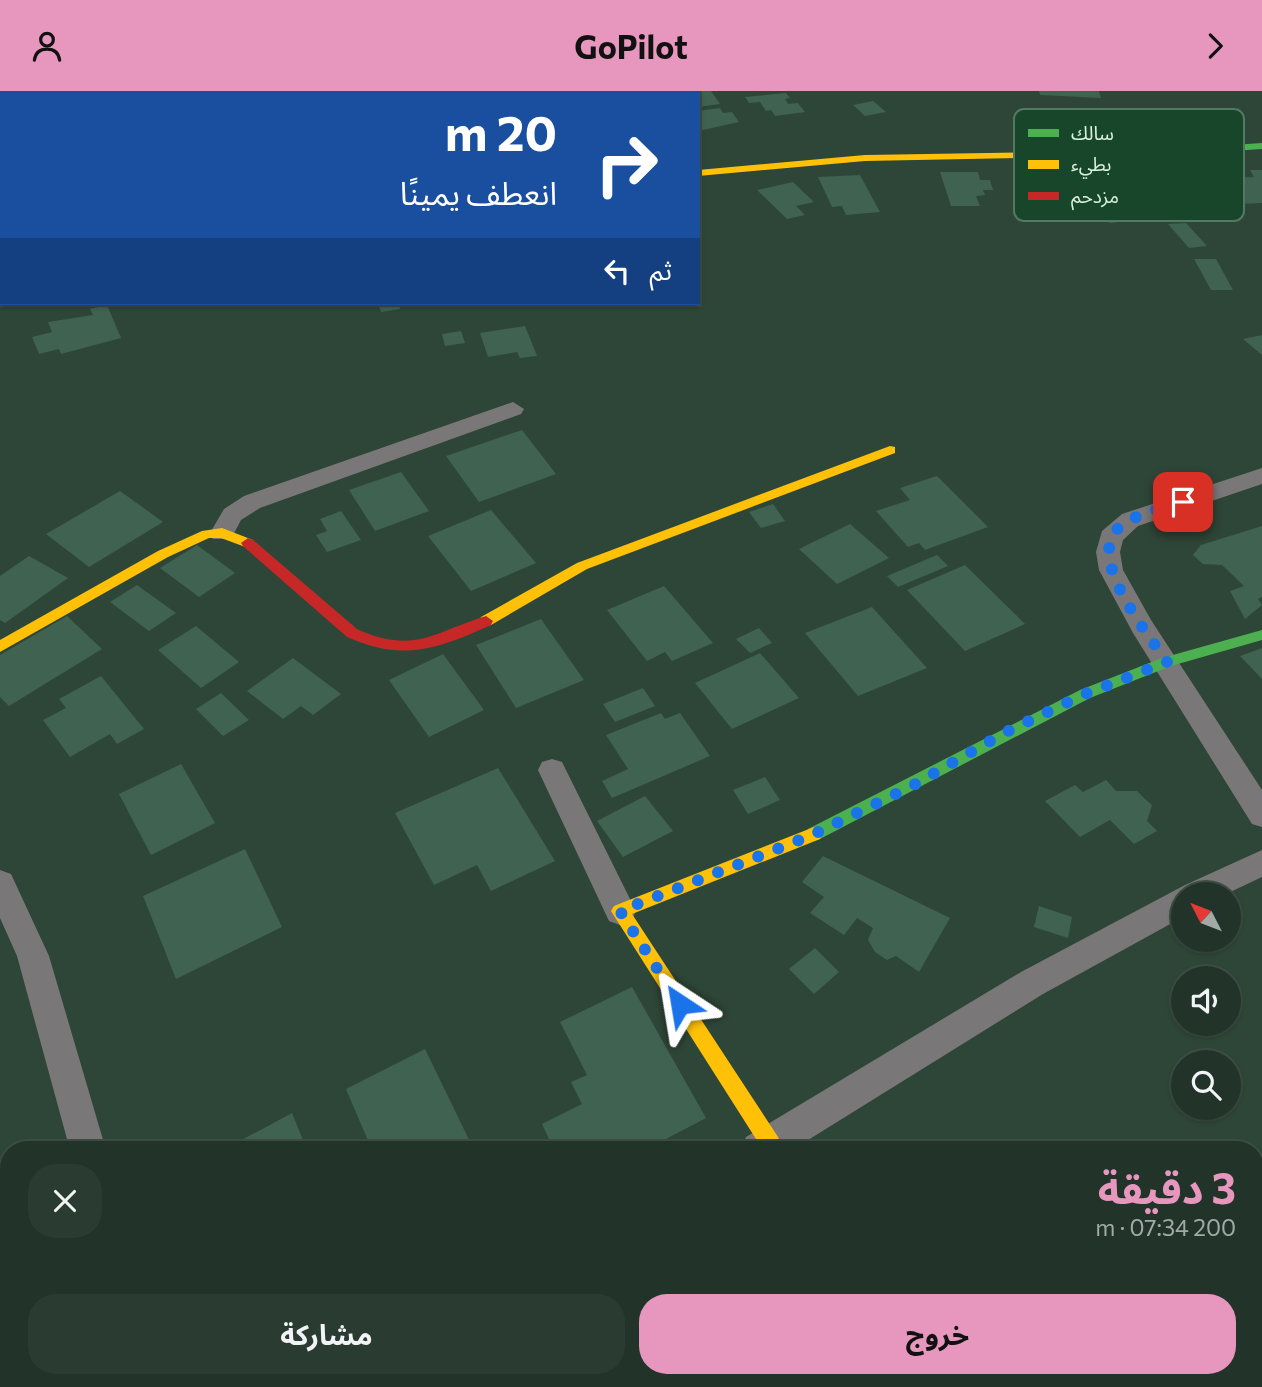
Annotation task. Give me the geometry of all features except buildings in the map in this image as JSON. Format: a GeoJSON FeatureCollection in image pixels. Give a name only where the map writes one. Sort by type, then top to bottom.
{"type":"FeatureCollection","features":[{"type":"Feature","properties":{"kind":"street"},"geometry":{"type":"LineString","coordinates":[[1244,147],[1262,146]]}},
{"type":"Feature","properties":{"kind":"street"},"geometry":{"type":"LineString","coordinates":[[700,173],[865,158],[1014,156]]}},
{"type":"Feature","properties":{"kind":"street"},"geometry":{"type":"LineString","coordinates":[[222,533],[232,515],[252,502],[513,409]]}},
{"type":"Feature","properties":{"kind":"street"},"geometry":{"type":"LineString","coordinates":[[0,647],[163,554],[207,534],[222,533],[246,540],[352,633],[372,643],[408,649],[448,638],[489,620],[582,566],[890,450]]}},
{"type":"Feature","properties":{"kind":"street"},"geometry":{"type":"LineString","coordinates":[[1262,476],[1139,516],[1121,525],[1111,537],[1108,552],[1111,570],[1262,815]]}},
{"type":"Feature","properties":{"kind":"street"},"geometry":{"type":"LineString","coordinates":[[620,911],[810,836],[912,786],[1004,733],[1085,694],[1167,662],[1262,635]]}},
{"type":"Feature","properties":{"kind":"street"},"geometry":{"type":"LineString","coordinates":[[552,770],[620,911],[761,1141]]}},
{"type":"Feature","properties":{"kind":"street"},"geometry":{"type":"LineString","coordinates":[[1222,882],[1262,863]]}},
{"type":"Feature","properties":{"kind":"street"},"geometry":{"type":"LineString","coordinates":[[0,883],[33,956],[85,1141]]}},
{"type":"Feature","properties":{"kind":"street"},"geometry":{"type":"LineString","coordinates":[[775,1141],[1031,983],[1171,907]]}},
{"type":"Feature","properties":{"kind":"traffic: fast"},"geometry":{"type":"LineString","coordinates":[[1244,147],[1262,146]]}},
{"type":"Feature","properties":{"kind":"traffic: fast"},"geometry":{"type":"LineString","coordinates":[[814,834],[1085,694],[1167,662],[1262,635]]}},
{"type":"Feature","properties":{"kind":"traffic: slow"},"geometry":{"type":"LineString","coordinates":[[700,173],[865,158],[1014,155]]}},
{"type":"Feature","properties":{"kind":"traffic: slow"},"geometry":{"type":"LineString","coordinates":[[486,621],[582,566],[890,450]]}},
{"type":"Feature","properties":{"kind":"traffic: slow"},"geometry":{"type":"LineString","coordinates":[[0,647],[163,554],[207,534],[222,533],[248,543]]}},
{"type":"Feature","properties":{"kind":"traffic: slow"},"geometry":{"type":"LineString","coordinates":[[769,1141],[620,911],[814,834]]}},
{"type":"Feature","properties":{"kind":"traffic: jam"},"geometry":{"type":"LineString","coordinates":[[248,543],[352,633],[370,641],[387,646],[419,645],[435,642],[486,621]]}},
{"type":"Feature","properties":{"kind":"route"},"geometry":{"type":"LineString","coordinates":[[680,1004],[620,911],[810,836],[912,786],[1004,733],[1085,694],[1167,662],[1123,593],[1111,570],[1108,552],[1111,537],[1121,525],[1139,516],[1183,502]]}}]}
